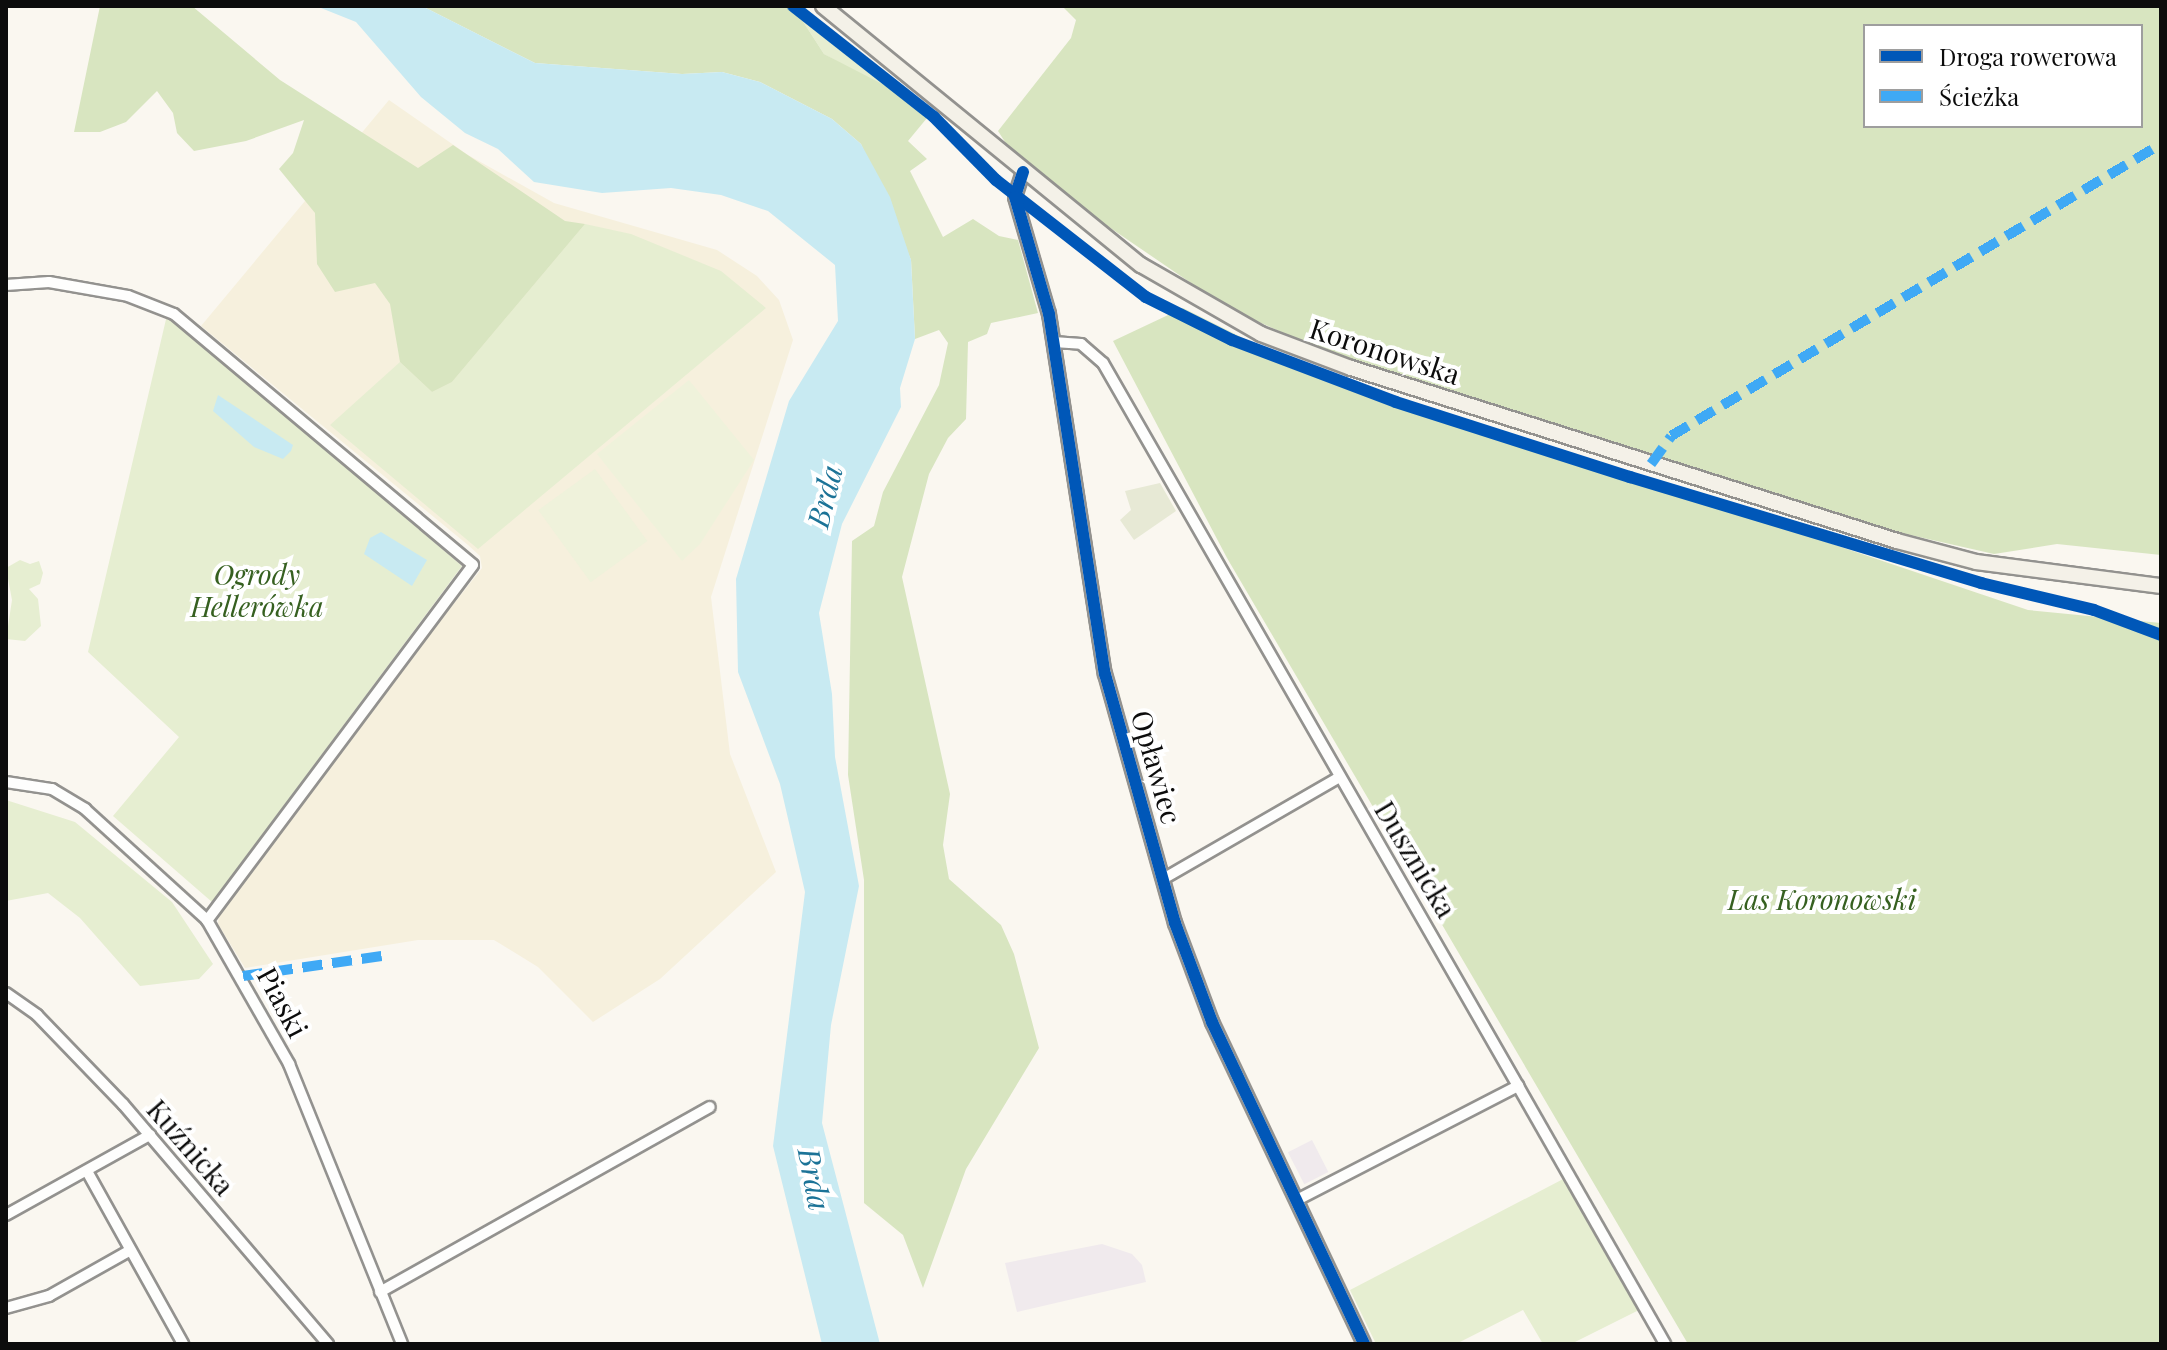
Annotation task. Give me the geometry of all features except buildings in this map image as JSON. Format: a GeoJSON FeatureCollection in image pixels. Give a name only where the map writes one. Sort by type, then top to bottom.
{"type":"FeatureCollection","features":[{"type":"Feature","properties":{"kind":"main road","name":"Koronowska"},"geometry":{"type":"LineString","coordinates":[[823,6],[1023,172],[1155,275],[1219,313],[1291,347],[1897,541],[2020,569],[2161,586]]}},
{"type":"Feature","properties":{"kind":"street","name":"Opławiec"},"geometry":{"type":"LineString","coordinates":[[1023,172],[1015,197],[1054,342],[1105,674],[1163,879],[1190,969],[1364,1344]]}},
{"type":"Feature","properties":{"kind":"street"},"geometry":{"type":"LineString","coordinates":[[6,285],[49,282],[128,296],[174,314],[473,565],[207,920]]}},
{"type":"Feature","properties":{"kind":"street","name":"Dusznicka"},"geometry":{"type":"LineString","coordinates":[[1054,342],[1081,344],[1103,363],[1665,1344]]}},
{"type":"Feature","properties":{"kind":"street"},"geometry":{"type":"LineString","coordinates":[[1163,879],[1340,777]]}},
{"type":"Feature","properties":{"kind":"street","name":"Piaski"},"geometry":{"type":"LineString","coordinates":[[6,782],[52,789],[85,809],[207,920],[289,1064],[402,1344]]}},
{"type":"Feature","properties":{"kind":"street","name":"Kuźnicka"},"geometry":{"type":"LineString","coordinates":[[6,993],[37,1015],[150,1135],[328,1344]]}},
{"type":"Feature","properties":{"kind":"street"},"geometry":{"type":"LineString","coordinates":[[1297,1200],[1518,1086]]}},
{"type":"Feature","properties":{"kind":"street"},"geometry":{"type":"LineString","coordinates":[[380,1292],[710,1107]]}},
{"type":"Feature","properties":{"kind":"street"},"geometry":{"type":"LineString","coordinates":[[6,1215],[88,1173],[150,1135]]}},
{"type":"Feature","properties":{"kind":"street"},"geometry":{"type":"LineString","coordinates":[[88,1173],[183,1344]]}},
{"type":"Feature","properties":{"kind":"street"},"geometry":{"type":"LineString","coordinates":[[6,1308],[49,1296],[129,1251]]}},
{"type":"Feature","properties":{"kind":"shaded area"},"geometry":{"type":"Polygon","coordinates":[[[389,100],[468,155],[554,203],[717,250],[757,276],[779,300],[793,340],[711,597],[730,754],[776,872],[660,979],[593,1022],[538,967],[494,940],[418,940],[245,968],[218,924],[219,914],[347,739],[482,568],[480,556],[468,545],[201,326],[389,100]]]}},
{"type":"Feature","properties":{"kind":"shaded area"},"geometry":{"type":"Polygon","coordinates":[[[1312,1140],[1328,1172],[1304,1184],[1288,1152],[1312,1140]]]}},
{"type":"Feature","properties":{"kind":"shaded area"},"geometry":{"type":"Polygon","coordinates":[[[1102,1244],[1132,1254],[1142,1265],[1146,1282],[1017,1312],[1005,1263],[1102,1244]]]}},
{"type":"Feature","properties":{"kind":"green space"},"geometry":{"type":"Polygon","coordinates":[[[100,6],[192,6],[280,80],[418,168],[453,145],[565,221],[585,224],[452,382],[432,392],[400,362],[390,304],[375,283],[335,292],[317,264],[315,213],[279,169],[293,153],[304,120],[246,141],[194,151],[177,133],[173,113],[157,91],[126,122],[100,132],[74,132],[100,6]]]}},
{"type":"Feature","properties":{"kind":"green space"},"geometry":{"type":"Polygon","coordinates":[[[422,6],[793,6],[824,54],[888,87],[927,118],[908,141],[927,159],[910,171],[943,237],[973,219],[999,236],[1018,240],[1038,313],[991,323],[987,334],[968,342],[966,419],[948,438],[929,474],[902,577],[950,794],[943,845],[949,879],[1001,925],[1014,954],[1039,1048],[966,1169],[923,1288],[903,1235],[864,1203],[864,880],[848,775],[852,541],[874,526],[883,492],[939,385],[948,343],[939,330],[915,339],[911,260],[861,144],[832,119],[760,82],[722,72],[682,74],[535,63],[422,6]]]}},
{"type":"Feature","properties":{"kind":"green space"},"geometry":{"type":"Polygon","coordinates":[[[793,6],[805,6],[818,26],[876,64],[900,85],[908,102],[824,54],[793,6]]]}},
{"type":"Feature","properties":{"kind":"green space"},"geometry":{"type":"Polygon","coordinates":[[[1062,6],[2161,6],[2161,555],[2057,544],[1994,554],[1897,532],[1325,351],[1229,309],[1087,212],[1007,145],[998,131],[1071,38],[1076,20],[1062,6]]]}},
{"type":"Feature","properties":{"kind":"green space"},"geometry":{"type":"Polygon","coordinates":[[[585,224],[631,234],[721,271],[766,308],[478,549],[330,425],[400,362],[432,392],[452,382],[585,224]]]}},
{"type":"Feature","properties":{"kind":"green space","name":"Las Koronowski"},"geometry":{"type":"Polygon","coordinates":[[[1183,308],[1287,360],[2028,610],[2161,623],[2161,1344],[1688,1344],[1227,558],[1113,341],[1183,308]]]}},
{"type":"Feature","properties":{"kind":"green space","name":"Ogrody Hellerówka"},"geometry":{"type":"Polygon","coordinates":[[[167,315],[462,566],[212,902],[113,816],[179,737],[88,652],[167,315]]]}},
{"type":"Feature","properties":{"kind":"green space"},"geometry":{"type":"Polygon","coordinates":[[[689,380],[754,460],[700,544],[682,561],[597,454],[689,380]]]}},
{"type":"Feature","properties":{"kind":"green space"},"geometry":{"type":"Polygon","coordinates":[[[595,469],[647,541],[591,582],[538,510],[595,469]]]}},
{"type":"Feature","properties":{"kind":"green space"},"geometry":{"type":"Polygon","coordinates":[[[1160,483],[1176,511],[1134,540],[1120,520],[1131,510],[1125,491],[1160,483]]]}},
{"type":"Feature","properties":{"kind":"green space"},"geometry":{"type":"Polygon","coordinates":[[[20,560],[30,564],[39,561],[43,573],[40,584],[29,589],[38,599],[41,626],[25,641],[6,639],[12,600],[6,568],[20,560]]]}},
{"type":"Feature","properties":{"kind":"green space"},"geometry":{"type":"Polygon","coordinates":[[[6,800],[75,822],[172,902],[213,964],[199,979],[140,986],[80,918],[48,893],[6,901],[6,800]]]}},
{"type":"Feature","properties":{"kind":"green space"},"geometry":{"type":"Polygon","coordinates":[[[1567,1177],[1639,1310],[1571,1344],[1543,1344],[1523,1310],[1456,1344],[1376,1344],[1350,1290],[1567,1177]]]}},
{"type":"Feature","properties":{"kind":"water","name":"Brda"},"geometry":{"type":"Polygon","coordinates":[[[316,6],[422,6],[535,63],[682,74],[722,72],[760,82],[832,119],[861,144],[890,197],[911,260],[915,339],[900,388],[901,407],[842,524],[819,613],[832,694],[835,757],[859,886],[831,1025],[822,1123],[880,1344],[822,1344],[773,1146],[805,892],[780,784],[738,672],[736,579],[789,401],[838,321],[835,265],[768,211],[721,195],[671,188],[602,193],[534,182],[498,149],[465,133],[421,97],[356,22],[316,6]]]}},
{"type":"Feature","properties":{"kind":"water"},"geometry":{"type":"Polygon","coordinates":[[[218,395],[293,445],[291,451],[283,459],[254,447],[213,411],[218,395]]]}},
{"type":"Feature","properties":{"kind":"water"},"geometry":{"type":"Polygon","coordinates":[[[381,532],[427,560],[412,586],[364,554],[370,538],[381,532]]]}},
{"type":"Feature","properties":{"kind":"marked path"},"geometry":{"type":"LineString","coordinates":[[1651,464],[1671,436],[2161,144]]}},
{"type":"Feature","properties":{"kind":"marked path"},"geometry":{"type":"LineString","coordinates":[[243,976],[382,956]]}},
{"type":"Feature","properties":{"kind":"cycle path"},"geometry":{"type":"LineString","coordinates":[[793,6],[934,117],[996,180],[1146,297],[1232,340],[1396,402],[1630,477],[1981,583],[2094,610],[2161,635]]}},
{"type":"Feature","properties":{"kind":"cycle path"},"geometry":{"type":"LineString","coordinates":[[1023,172],[1015,197],[1049,314],[1105,674],[1175,923],[1212,1022],[1364,1344]]}}]}
